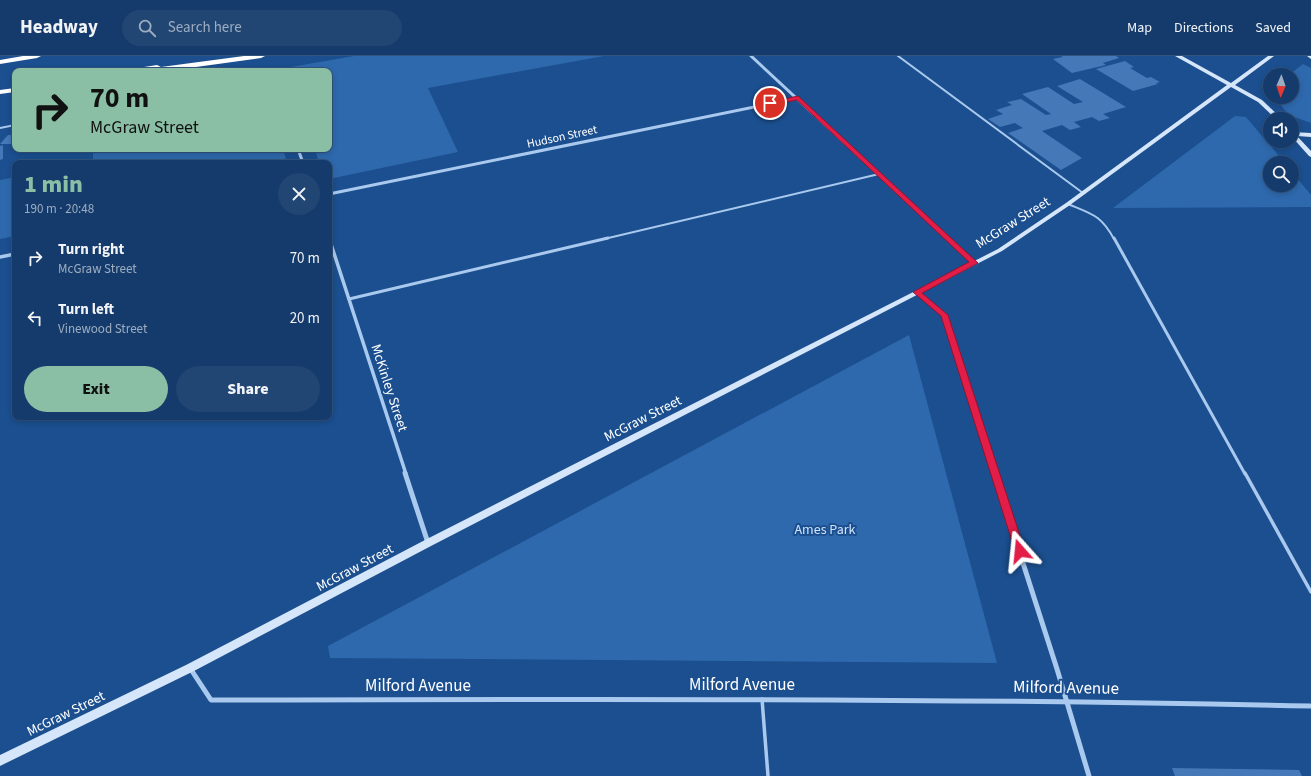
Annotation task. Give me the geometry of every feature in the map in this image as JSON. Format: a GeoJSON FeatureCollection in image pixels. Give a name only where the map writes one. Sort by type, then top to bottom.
{"type":"FeatureCollection","features":[{"type":"Feature","properties":{"kind":"highway"},"geometry":{"type":"LineString","coordinates":[[0,62],[37,56]]}},
{"type":"Feature","properties":{"kind":"highway"},"geometry":{"type":"LineString","coordinates":[[149,68],[222,56]]}},
{"type":"Feature","properties":{"kind":"highway"},"geometry":{"type":"LineString","coordinates":[[172,68],[261,56]]}},
{"type":"Feature","properties":{"kind":"highway"},"geometry":{"type":"LineString","coordinates":[[0,92],[12,90]]}},
{"type":"Feature","properties":{"kind":"street"},"geometry":{"type":"LineString","coordinates":[[751,56],[974,263]]}},
{"type":"Feature","properties":{"kind":"street"},"geometry":{"type":"LineString","coordinates":[[1178,56],[1230,86],[1260,101],[1272,112]]}},
{"type":"Feature","properties":{"kind":"street","name":"McGraw Street"},"geometry":{"type":"LineString","coordinates":[[0,761],[190,668],[1000,250],[1068,204],[1271,56]]}},
{"type":"Feature","properties":{"kind":"street","name":"Hudson Street"},"geometry":{"type":"LineString","coordinates":[[332,193],[798,98]]}},
{"type":"Feature","properties":{"kind":"street"},"geometry":{"type":"LineString","coordinates":[[1299,134],[1311,135]]}},
{"type":"Feature","properties":{"kind":"street"},"geometry":{"type":"LineString","coordinates":[[1299,142],[1311,155]]}},
{"type":"Feature","properties":{"kind":"street","name":"McKinley Street"},"geometry":{"type":"LineString","coordinates":[[332,247],[428,544]]}},
{"type":"Feature","properties":{"kind":"street"},"geometry":{"type":"LineString","coordinates":[[0,257],[12,255]]}},
{"type":"Feature","properties":{"kind":"street"},"geometry":{"type":"LineString","coordinates":[[917,292],[944,315],[1067,701],[1089,776]]}},
{"type":"Feature","properties":{"kind":"street","name":"Milford Avenue"},"geometry":{"type":"LineString","coordinates":[[190,668],[211,700],[762,699],[1067,701],[1311,706]]}},
{"type":"Feature","properties":{"kind":"lane"},"geometry":{"type":"LineString","coordinates":[[898,56],[1083,193]]}},
{"type":"Feature","properties":{"kind":"lane"},"geometry":{"type":"LineString","coordinates":[[0,128],[12,126]]}},
{"type":"Feature","properties":{"kind":"lane"},"geometry":{"type":"LineString","coordinates":[[349,299],[879,174]]}},
{"type":"Feature","properties":{"kind":"lane"},"geometry":{"type":"LineString","coordinates":[[1068,204],[1094,215],[1106,224],[1311,592]]}},
{"type":"Feature","properties":{"kind":"lane"},"geometry":{"type":"LineString","coordinates":[[762,699],[768,776]]}},
{"type":"Feature","properties":{"kind":"green space"},"geometry":{"type":"Polygon","coordinates":[[[354,56],[604,56],[428,88],[458,152],[332,178],[332,160],[318,160],[316,152],[332,152],[332,68],[291,67],[354,56]]]}},
{"type":"Feature","properties":{"kind":"green space"},"geometry":{"type":"Polygon","coordinates":[[[1303,64],[1311,68],[1311,123],[1299,119],[1299,112],[1286,112],[1280,104],[1299,104],[1298,68],[1303,64]]]}},
{"type":"Feature","properties":{"kind":"green space"},"geometry":{"type":"Polygon","coordinates":[[[1235,116],[1246,117],[1263,137],[1263,148],[1272,148],[1279,156],[1263,156],[1263,192],[1299,192],[1299,180],[1311,195],[1311,207],[1113,208],[1235,116]]]}},
{"type":"Feature","properties":{"kind":"green space"},"geometry":{"type":"Polygon","coordinates":[[[93,152],[284,152],[286,160],[93,160],[93,152]]]}},
{"type":"Feature","properties":{"kind":"green space"},"geometry":{"type":"Polygon","coordinates":[[[12,178],[12,237],[0,239],[0,180],[12,178]]]}},
{"type":"Feature","properties":{"kind":"green space","name":"Ames Park"},"geometry":{"type":"Polygon","coordinates":[[[909,335],[997,663],[330,658],[328,646],[909,335]]]}},
{"type":"Feature","properties":{"kind":"building"},"geometry":{"type":"Polygon","coordinates":[[[1061,56],[1116,56],[1119,58],[1103,63],[1106,65],[1072,73],[1053,59],[1063,57],[1061,56]]]}},
{"type":"Feature","properties":{"kind":"building"},"geometry":{"type":"Polygon","coordinates":[[[1125,61],[1134,67],[1130,68],[1147,78],[1151,77],[1160,82],[1156,83],[1158,84],[1133,91],[1096,69],[1125,61]]]}},
{"type":"Feature","properties":{"kind":"building"},"geometry":{"type":"Polygon","coordinates":[[[1080,79],[1126,107],[1103,114],[1110,118],[1099,121],[1092,117],[1074,122],[1081,127],[1070,130],[1062,125],[1042,131],[1082,158],[1061,170],[1008,133],[1023,128],[1015,123],[1000,127],[988,119],[1003,114],[996,110],[1012,105],[1007,102],[1021,99],[1046,115],[1051,114],[1022,94],[1048,87],[1074,104],[1083,102],[1057,86],[1080,79]]]}},
{"type":"Feature","properties":{"kind":"building"},"geometry":{"type":"Polygon","coordinates":[[[8,135],[12,135],[12,144],[0,144],[8,135]]]}},
{"type":"Feature","properties":{"kind":"building"},"geometry":{"type":"Polygon","coordinates":[[[3,145],[3,159],[0,160],[0,146],[3,145]]]}},
{"type":"Feature","properties":{"kind":"building"},"geometry":{"type":"Polygon","coordinates":[[[1172,768],[1299,770],[1302,776],[1175,776],[1172,768]]]}},
{"type":"Feature","properties":{"kind":"route"},"geometry":{"type":"LineString","coordinates":[[770,103],[798,98],[974,263],[917,292],[944,315],[1020,551]]}}]}
